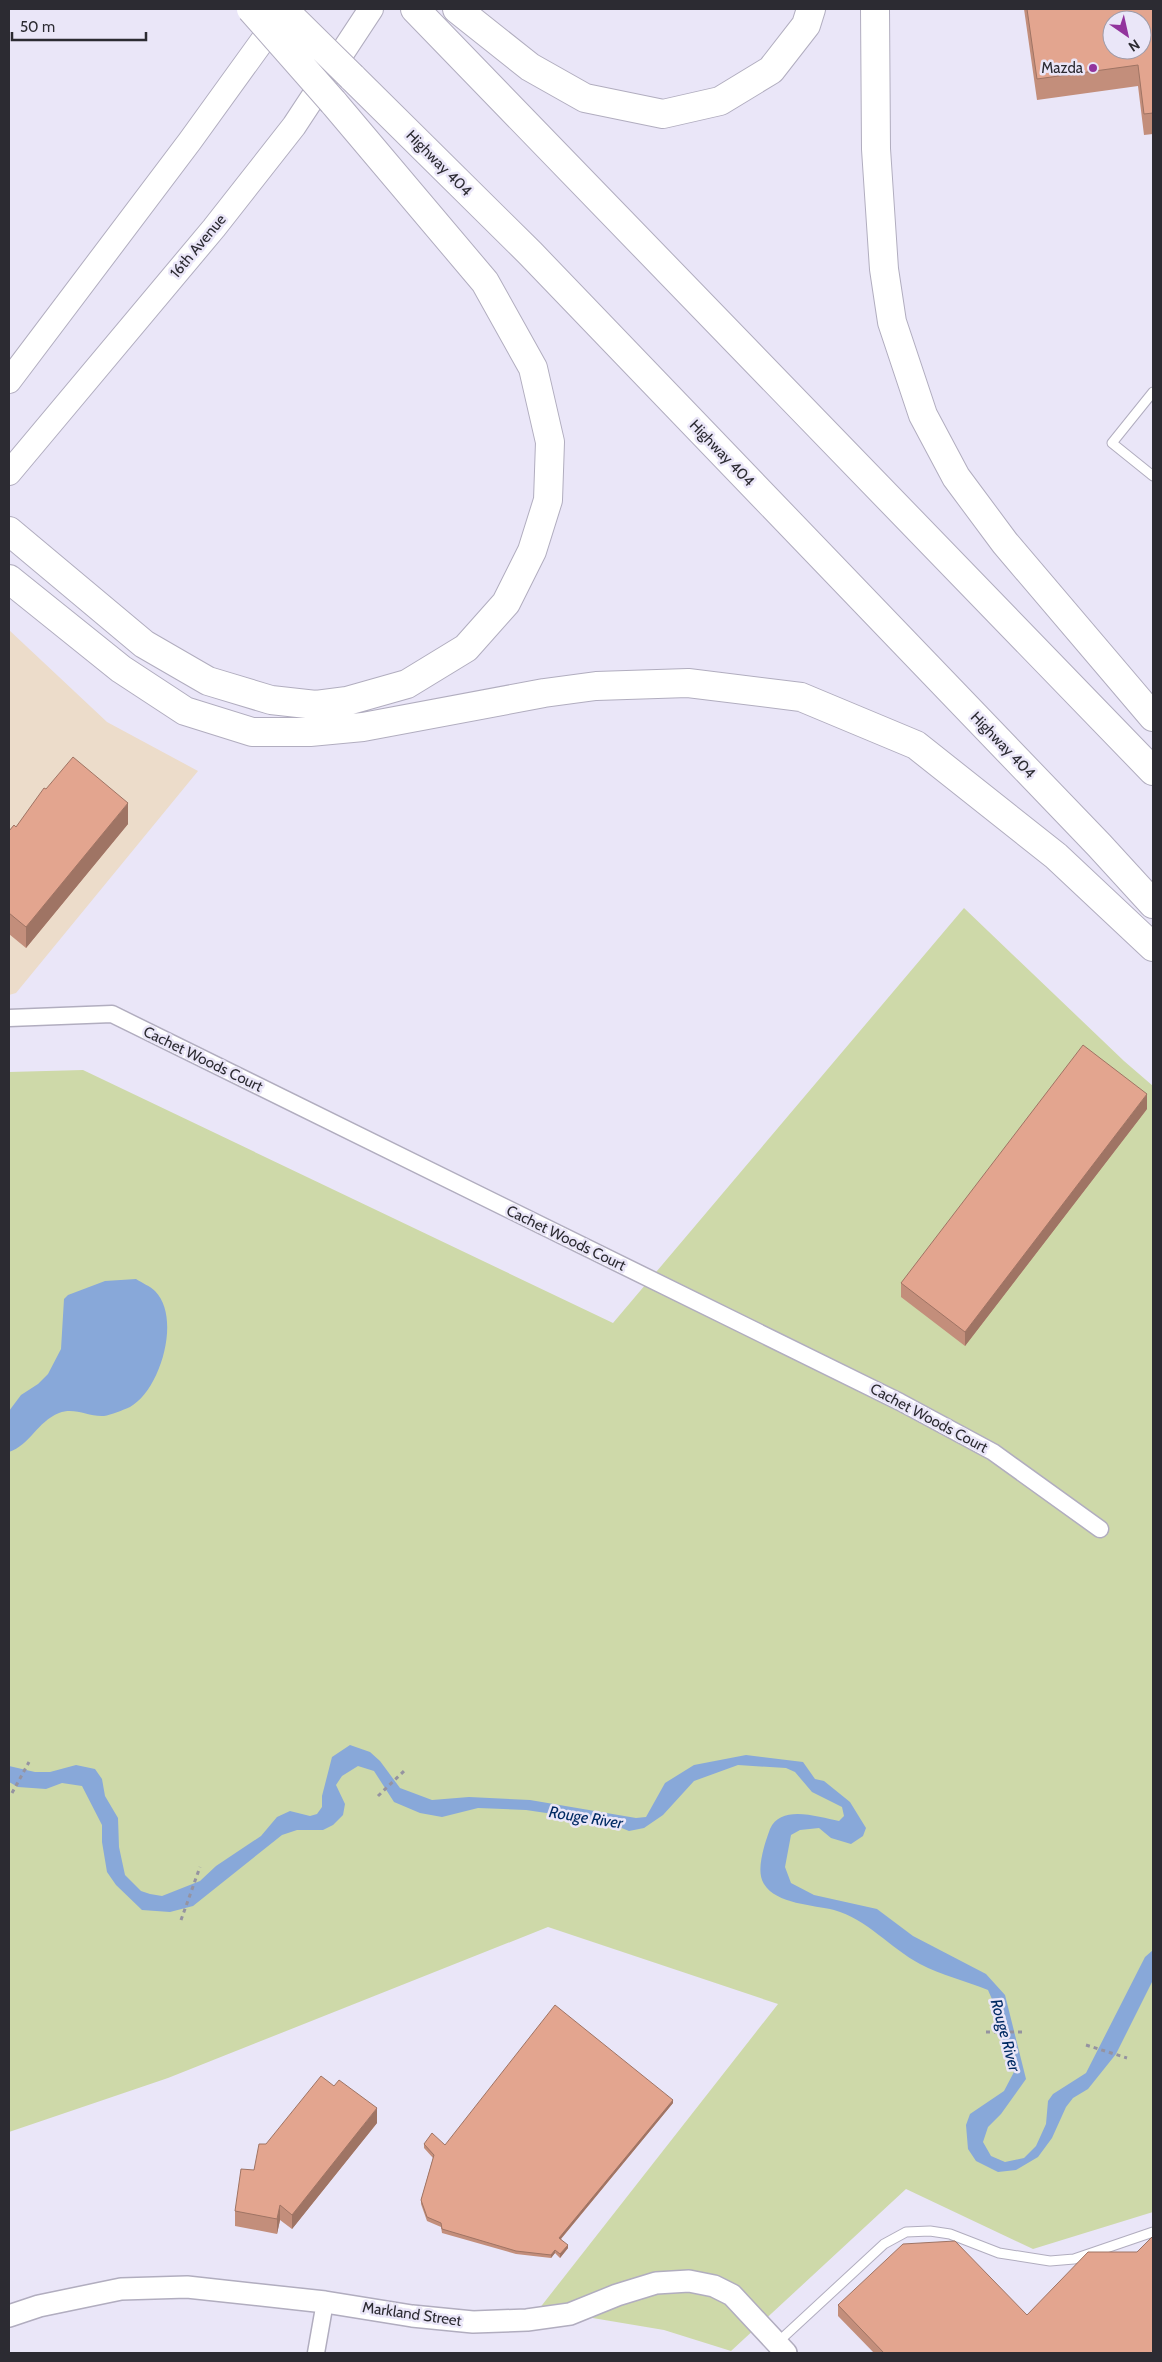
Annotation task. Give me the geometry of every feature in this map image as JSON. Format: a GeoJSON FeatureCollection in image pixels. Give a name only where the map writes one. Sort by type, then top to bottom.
{"type":"FeatureCollection","features":[{"type":"Feature","properties":{"kind":"highway"},"geometry":{"type":"LineString","coordinates":[[9,531],[144,644],[208,681],[271,700],[324,704],[347,702],[406,684],[466,648],[506,603],[532,551],[548,500],[550,442],[533,368],[485,282],[251,9]]}},
{"type":"Feature","properties":{"kind":"highway","name":"Highway 404"},"geometry":{"type":"LineString","coordinates":[[284,9],[530,254],[1099,845],[1153,904]]}},
{"type":"Feature","properties":{"kind":"highway"},"geometry":{"type":"LineString","coordinates":[[457,9],[530,67],[585,98],[663,114],[720,101],[771,70],[806,25],[811,9]]}},
{"type":"Feature","properties":{"kind":"highway"},"geometry":{"type":"LineString","coordinates":[[875,9],[876,149],[884,269],[892,322],[923,415],[956,477],[1005,543],[1153,717]]}},
{"type":"Feature","properties":{"kind":"highway"},"geometry":{"type":"LineString","coordinates":[[420,14],[1153,771]]}},
{"type":"Feature","properties":{"kind":"highway"},"geometry":{"type":"LineString","coordinates":[[9,580],[121,669],[185,711],[252,732],[310,732],[363,727],[544,693],[596,686],[688,684],[801,696],[916,745],[1056,856],[1153,947]]}},
{"type":"Feature","properties":{"kind":"main road"},"geometry":{"type":"LineString","coordinates":[[9,381],[190,141],[284,9]]}},
{"type":"Feature","properties":{"kind":"main road","name":"16th Avenue"},"geometry":{"type":"LineString","coordinates":[[9,473],[207,236],[294,126],[372,9]]}},
{"type":"Feature","properties":{"kind":"street","name":"Cachet Woods Court"},"geometry":{"type":"LineString","coordinates":[[9,1018],[112,1014],[900,1402],[993,1452],[1100,1529]]}},
{"type":"Feature","properties":{"kind":"street","name":"Markland Street"},"geometry":{"type":"LineString","coordinates":[[9,2316],[39,2306],[121,2289],[187,2287],[325,2302],[412,2316],[473,2322],[527,2320],[570,2314],[656,2282],[676,2280],[701,2282],[724,2290],[732,2295],[782,2348]]}},
{"type":"Feature","properties":{"kind":"street"},"geometry":{"type":"LineString","coordinates":[[316,2353],[325,2302]]}},
{"type":"Feature","properties":{"kind":"lane"},"geometry":{"type":"LineString","coordinates":[[1153,392],[1112,443],[1153,476]]}},
{"type":"Feature","properties":{"kind":"lane"},"geometry":{"type":"LineString","coordinates":[[782,2348],[884,2244],[906,2232],[930,2231],[950,2234],[999,2252],[1050,2261],[1074,2258],[1153,2232]]}},
{"type":"Feature","properties":{"kind":"path"},"geometry":{"type":"LineString","coordinates":[[12,1793],[28,1762]]}},
{"type":"Feature","properties":{"kind":"path"},"geometry":{"type":"LineString","coordinates":[[378,1796],[404,1771]]}},
{"type":"Feature","properties":{"kind":"path"},"geometry":{"type":"LineString","coordinates":[[181,1920],[200,1867]]}},
{"type":"Feature","properties":{"kind":"path"},"geometry":{"type":"LineString","coordinates":[[986,2032],[1026,2032]]}},
{"type":"Feature","properties":{"kind":"path"},"geometry":{"type":"LineString","coordinates":[[1086,2045],[1127,2058]]}},
{"type":"Feature","properties":{"kind":"shaded area"},"geometry":{"type":"Polygon","coordinates":[[[9,630],[107,722],[198,771],[16,993],[9,995],[9,630]]]}},
{"type":"Feature","properties":{"kind":"green space"},"geometry":{"type":"Polygon","coordinates":[[[964,908],[1124,1061],[1153,1086],[1153,2212],[1033,2249],[906,2189],[731,2351],[664,2330],[539,2309],[778,2004],[548,1927],[168,2078],[9,2132],[9,1072],[83,1070],[613,1323],[964,908]]]}},
{"type":"Feature","properties":{"kind":"water"},"geometry":{"type":"Polygon","coordinates":[[[136,1279],[155,1291],[163,1303],[167,1318],[164,1353],[150,1386],[141,1399],[130,1407],[110,1415],[98,1416],[71,1411],[59,1413],[45,1422],[23,1444],[9,1452],[9,1411],[21,1395],[38,1384],[48,1374],[61,1349],[64,1299],[68,1295],[105,1281],[136,1279]]]}},
{"type":"Feature","properties":{"kind":"water","name":"Rouge River"},"geometry":{"type":"Polygon","coordinates":[[[350,1745],[370,1752],[380,1761],[400,1788],[432,1800],[469,1797],[530,1800],[636,1818],[646,1817],[665,1783],[694,1765],[746,1755],[803,1762],[815,1779],[824,1781],[850,1802],[866,1828],[863,1836],[851,1844],[831,1838],[819,1828],[800,1830],[791,1835],[785,1867],[791,1883],[814,1895],[877,1909],[913,1936],[986,1974],[1005,1995],[1026,2079],[1001,2114],[988,2127],[983,2142],[991,2156],[1005,2162],[1024,2158],[1036,2146],[1046,2124],[1048,2101],[1053,2094],[1086,2073],[1145,1957],[1153,1950],[1153,1980],[1116,2054],[1088,2089],[1073,2098],[1066,2107],[1052,2138],[1038,2157],[1016,2170],[998,2172],[976,2161],[968,2149],[966,2125],[970,2114],[1004,2091],[1014,2072],[1008,2064],[996,2024],[998,2013],[988,1990],[920,1964],[868,1927],[846,1914],[786,1900],[770,1891],[764,1884],[760,1872],[768,1835],[775,1821],[791,1814],[811,1815],[839,1821],[844,1816],[842,1807],[812,1792],[795,1772],[786,1768],[738,1765],[694,1781],[663,1815],[644,1828],[629,1831],[607,1822],[526,1810],[478,1808],[442,1817],[420,1813],[394,1802],[374,1771],[358,1766],[342,1776],[336,1785],[345,1804],[343,1815],[333,1825],[323,1830],[297,1830],[282,1835],[193,1906],[170,1912],[142,1910],[116,1885],[107,1872],[102,1842],[102,1825],[82,1786],[62,1783],[46,1789],[18,1787],[9,1782],[9,1766],[35,1772],[50,1772],[76,1765],[95,1769],[102,1779],[105,1796],[118,1818],[119,1847],[125,1875],[141,1891],[162,1896],[200,1881],[216,1866],[261,1836],[277,1817],[290,1811],[310,1816],[317,1814],[322,1807],[322,1796],[332,1757],[350,1745]]]}},
{"type":"Feature","properties":{"kind":"building"},"geometry":{"type":"Polygon","coordinates":[[[1027,9],[1153,9],[1153,113],[1144,114],[1138,65],[1037,79],[1027,9]]]}},
{"type":"Feature","properties":{"kind":"building"},"geometry":{"type":"Polygon","coordinates":[[[73,757],[128,803],[26,927],[9,913],[9,831],[14,825],[16,827],[44,788],[46,789],[73,757]]]}},
{"type":"Feature","properties":{"kind":"building"},"geometry":{"type":"Polygon","coordinates":[[[1083,1045],[1147,1094],[965,1332],[901,1283],[1083,1045]]]}},
{"type":"Feature","properties":{"kind":"building"},"geometry":{"type":"Polygon","coordinates":[[[555,2005],[673,2100],[559,2238],[568,2245],[560,2254],[555,2250],[551,2255],[516,2251],[442,2229],[441,2223],[427,2217],[421,2200],[434,2155],[424,2144],[432,2133],[445,2145],[555,2005]]]}},
{"type":"Feature","properties":{"kind":"building"},"geometry":{"type":"Polygon","coordinates":[[[321,2076],[334,2086],[339,2080],[377,2108],[292,2215],[280,2205],[277,2219],[235,2211],[241,2169],[254,2170],[259,2144],[266,2144],[321,2076]]]}},
{"type":"Feature","properties":{"kind":"building"},"geometry":{"type":"Polygon","coordinates":[[[1153,2236],[1153,2353],[884,2353],[838,2305],[903,2244],[955,2241],[1027,2315],[1088,2252],[1137,2252],[1153,2236]]]}},
{"type":"Feature","properties":{"kind":"place","name":"Mazda"},"geometry":{"type":"Point","coordinates":[1093,68]}}]}
